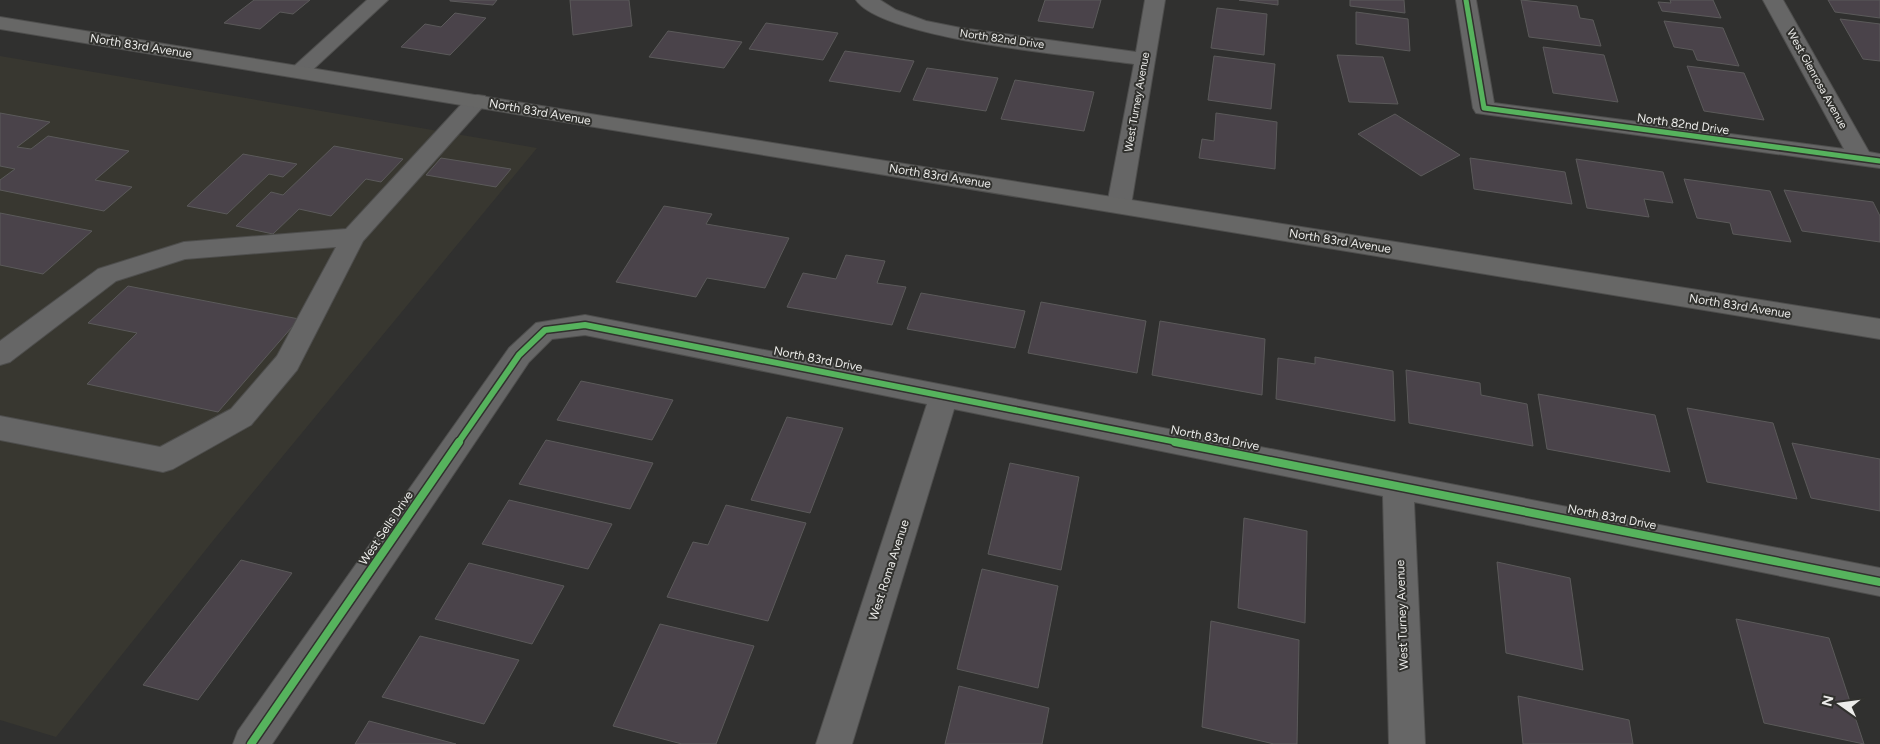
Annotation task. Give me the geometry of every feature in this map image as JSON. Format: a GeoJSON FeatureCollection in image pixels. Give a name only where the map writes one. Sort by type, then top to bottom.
{"type":"FeatureCollection","features":[{"type":"Feature","properties":{"kind":"main road","name":"North 83rd Avenue"},"geometry":{"type":"LineString","coordinates":[[0,24],[477,101],[604,124],[1120,205],[1880,329]]}},
{"type":"Feature","properties":{"kind":"street"},"geometry":{"type":"LineString","coordinates":[[300,72],[378,0]]}},
{"type":"Feature","properties":{"kind":"street","name":"North 82nd Drive"},"geometry":{"type":"LineString","coordinates":[[866,0],[889,14],[921,26],[961,34],[1145,59]]}},
{"type":"Feature","properties":{"kind":"street","name":"West Turney Avenue"},"geometry":{"type":"LineString","coordinates":[[1120,205],[1155,0]]}},
{"type":"Feature","properties":{"kind":"street","name":"North 82nd Drive"},"geometry":{"type":"LineString","coordinates":[[1466,0],[1484,108],[1870,160]]}},
{"type":"Feature","properties":{"kind":"street","name":"West Glenrosa Avenue"},"geometry":{"type":"LineString","coordinates":[[1774,0],[1870,160]]}},
{"type":"Feature","properties":{"kind":"street"},"geometry":{"type":"LineString","coordinates":[[0,428],[163,460],[241,417],[287,363],[353,237],[477,101]]}},
{"type":"Feature","properties":{"kind":"street"},"geometry":{"type":"LineString","coordinates":[[0,354],[107,275],[184,251],[353,237]]}},
{"type":"Feature","properties":{"kind":"street","name":"North 83rd Drive"},"geometry":{"type":"LineString","coordinates":[[546,330],[585,324],[1880,582]]}},
{"type":"Feature","properties":{"kind":"street","name":"West Sells Drive"},"geometry":{"type":"LineString","coordinates":[[251,744],[518,355],[546,330]]}},
{"type":"Feature","properties":{"kind":"street","name":"West Roma Avenue"},"geometry":{"type":"LineString","coordinates":[[834,744],[944,395]]}},
{"type":"Feature","properties":{"kind":"street","name":"West Turney Avenue"},"geometry":{"type":"LineString","coordinates":[[1398,486],[1407,744]]}},
{"type":"Feature","properties":{"kind":"shaded area"},"geometry":{"type":"Polygon","coordinates":[[[0,56],[537,148],[216,537],[56,737],[0,720],[0,56]]]}},
{"type":"Feature","properties":{"kind":"building"},"geometry":{"type":"Polygon","coordinates":[[[254,0],[310,0],[293,14],[280,12],[260,29],[224,23],[254,0]]]}},
{"type":"Feature","properties":{"kind":"building"},"geometry":{"type":"Polygon","coordinates":[[[450,0],[497,0],[493,5],[450,1],[450,0]]]}},
{"type":"Feature","properties":{"kind":"building"},"geometry":{"type":"Polygon","coordinates":[[[570,0],[629,0],[632,26],[573,35],[570,0]]]}},
{"type":"Feature","properties":{"kind":"building"},"geometry":{"type":"Polygon","coordinates":[[[1045,0],[1101,0],[1093,28],[1038,21],[1045,0]]]}},
{"type":"Feature","properties":{"kind":"building"},"geometry":{"type":"Polygon","coordinates":[[[1239,0],[1278,0],[1278,5],[1239,0]]]}},
{"type":"Feature","properties":{"kind":"building"},"geometry":{"type":"Polygon","coordinates":[[[1350,0],[1404,0],[1405,13],[1350,6],[1350,0]]]}},
{"type":"Feature","properties":{"kind":"building"},"geometry":{"type":"Polygon","coordinates":[[[1521,0],[1577,6],[1580,18],[1593,20],[1601,46],[1529,37],[1521,0]]]}},
{"type":"Feature","properties":{"kind":"building"},"geometry":{"type":"Polygon","coordinates":[[[1670,0],[1713,0],[1721,18],[1662,11],[1658,2],[1671,3],[1670,0]]]}},
{"type":"Feature","properties":{"kind":"building"},"geometry":{"type":"Polygon","coordinates":[[[1828,0],[1880,0],[1880,18],[1835,12],[1828,0]]]}},
{"type":"Feature","properties":{"kind":"building"},"geometry":{"type":"Polygon","coordinates":[[[1217,8],[1267,14],[1264,55],[1211,48],[1217,8]]]}},
{"type":"Feature","properties":{"kind":"building"},"geometry":{"type":"Polygon","coordinates":[[[1356,12],[1408,19],[1410,51],[1356,44],[1356,12]]]}},
{"type":"Feature","properties":{"kind":"building"},"geometry":{"type":"Polygon","coordinates":[[[455,13],[486,18],[450,55],[401,47],[425,24],[441,27],[455,13]]]}},
{"type":"Feature","properties":{"kind":"building"},"geometry":{"type":"Polygon","coordinates":[[[1840,19],[1880,24],[1880,61],[1863,59],[1840,19]]]}},
{"type":"Feature","properties":{"kind":"building"},"geometry":{"type":"Polygon","coordinates":[[[1664,21],[1723,28],[1739,66],[1697,60],[1693,50],[1674,47],[1664,21]]]}},
{"type":"Feature","properties":{"kind":"building"},"geometry":{"type":"Polygon","coordinates":[[[766,23],[838,33],[823,60],[749,49],[766,23]]]}},
{"type":"Feature","properties":{"kind":"building"},"geometry":{"type":"Polygon","coordinates":[[[668,31],[742,42],[724,68],[649,57],[668,31]]]}},
{"type":"Feature","properties":{"kind":"building"},"geometry":{"type":"Polygon","coordinates":[[[1543,47],[1604,55],[1618,102],[1553,93],[1543,47]]]}},
{"type":"Feature","properties":{"kind":"building"},"geometry":{"type":"Polygon","coordinates":[[[845,51],[914,61],[900,92],[829,81],[845,51]]]}},
{"type":"Feature","properties":{"kind":"building"},"geometry":{"type":"Polygon","coordinates":[[[1337,55],[1383,57],[1398,104],[1349,102],[1337,55]]]}},
{"type":"Feature","properties":{"kind":"building"},"geometry":{"type":"Polygon","coordinates":[[[1214,56],[1275,64],[1271,109],[1208,100],[1214,56]]]}},
{"type":"Feature","properties":{"kind":"building"},"geometry":{"type":"Polygon","coordinates":[[[1687,66],[1744,73],[1764,120],[1704,111],[1687,66]]]}},
{"type":"Feature","properties":{"kind":"building"},"geometry":{"type":"Polygon","coordinates":[[[927,68],[998,78],[986,111],[913,100],[927,68]]]}},
{"type":"Feature","properties":{"kind":"building"},"geometry":{"type":"Polygon","coordinates":[[[1015,80],[1094,92],[1084,131],[1001,119],[1015,80]]]}},
{"type":"Feature","properties":{"kind":"building"},"geometry":{"type":"Polygon","coordinates":[[[0,113],[50,122],[17,147],[31,149],[48,136],[129,151],[95,180],[132,187],[104,211],[0,190],[0,180],[15,169],[0,166],[0,113]]]}},
{"type":"Feature","properties":{"kind":"building"},"geometry":{"type":"Polygon","coordinates":[[[1216,113],[1277,122],[1275,169],[1199,158],[1202,139],[1214,141],[1216,113]]]}},
{"type":"Feature","properties":{"kind":"building"},"geometry":{"type":"Polygon","coordinates":[[[1395,114],[1460,155],[1421,176],[1358,134],[1395,114]]]}},
{"type":"Feature","properties":{"kind":"building"},"geometry":{"type":"Polygon","coordinates":[[[334,146],[403,159],[381,182],[366,179],[331,216],[299,209],[273,234],[236,226],[271,192],[283,195],[334,146]]]}},
{"type":"Feature","properties":{"kind":"building"},"geometry":{"type":"Polygon","coordinates":[[[243,154],[297,164],[283,177],[269,174],[227,214],[187,206],[243,154]]]}},
{"type":"Feature","properties":{"kind":"building"},"geometry":{"type":"Polygon","coordinates":[[[441,158],[511,169],[496,187],[426,175],[441,158]]]}},
{"type":"Feature","properties":{"kind":"building"},"geometry":{"type":"Polygon","coordinates":[[[1470,158],[1565,172],[1572,204],[1474,189],[1470,158]]]}},
{"type":"Feature","properties":{"kind":"building"},"geometry":{"type":"Polygon","coordinates":[[[1576,159],[1663,172],[1673,203],[1644,199],[1649,217],[1587,208],[1576,159]]]}},
{"type":"Feature","properties":{"kind":"building"},"geometry":{"type":"Polygon","coordinates":[[[1684,179],[1770,191],[1791,242],[1733,234],[1730,223],[1697,218],[1684,179]]]}},
{"type":"Feature","properties":{"kind":"building"},"geometry":{"type":"Polygon","coordinates":[[[1784,190],[1873,202],[1880,216],[1880,242],[1802,231],[1784,190]]]}},
{"type":"Feature","properties":{"kind":"building"},"geometry":{"type":"Polygon","coordinates":[[[664,206],[712,214],[706,224],[789,238],[765,288],[707,278],[696,297],[616,282],[664,206]]]}},
{"type":"Feature","properties":{"kind":"building"},"geometry":{"type":"Polygon","coordinates":[[[0,213],[92,231],[43,274],[0,265],[0,213]]]}},
{"type":"Feature","properties":{"kind":"building"},"geometry":{"type":"Polygon","coordinates":[[[846,255],[885,261],[877,283],[906,287],[892,325],[787,307],[803,273],[836,279],[846,255]]]}},
{"type":"Feature","properties":{"kind":"building"},"geometry":{"type":"Polygon","coordinates":[[[128,286],[299,319],[218,412],[87,384],[137,333],[88,323],[128,286]]]}},
{"type":"Feature","properties":{"kind":"building"},"geometry":{"type":"Polygon","coordinates":[[[921,293],[1025,311],[1015,348],[907,329],[921,293]]]}},
{"type":"Feature","properties":{"kind":"building"},"geometry":{"type":"Polygon","coordinates":[[[1041,302],[1146,321],[1137,373],[1028,353],[1041,302]]]}},
{"type":"Feature","properties":{"kind":"building"},"geometry":{"type":"Polygon","coordinates":[[[1160,321],[1265,339],[1262,395],[1152,375],[1160,321]]]}},
{"type":"Feature","properties":{"kind":"building"},"geometry":{"type":"Polygon","coordinates":[[[1315,357],[1393,371],[1395,421],[1276,399],[1278,358],[1315,364],[1315,357]]]}},
{"type":"Feature","properties":{"kind":"building"},"geometry":{"type":"Polygon","coordinates":[[[1406,370],[1480,383],[1481,395],[1527,404],[1533,446],[1409,423],[1406,370]]]}},
{"type":"Feature","properties":{"kind":"building"},"geometry":{"type":"Polygon","coordinates":[[[581,381],[673,400],[652,440],[557,420],[581,381]]]}},
{"type":"Feature","properties":{"kind":"building"},"geometry":{"type":"Polygon","coordinates":[[[1538,394],[1655,415],[1670,472],[1547,449],[1538,394]]]}},
{"type":"Feature","properties":{"kind":"building"},"geometry":{"type":"Polygon","coordinates":[[[1687,408],[1773,423],[1797,499],[1707,482],[1687,408]]]}},
{"type":"Feature","properties":{"kind":"building"},"geometry":{"type":"Polygon","coordinates":[[[787,417],[843,428],[810,513],[751,500],[787,417]]]}},
{"type":"Feature","properties":{"kind":"building"},"geometry":{"type":"Polygon","coordinates":[[[546,440],[653,463],[630,509],[519,484],[546,440]]]}},
{"type":"Feature","properties":{"kind":"building"},"geometry":{"type":"Polygon","coordinates":[[[1792,443],[1880,459],[1880,511],[1811,498],[1792,443]]]}},
{"type":"Feature","properties":{"kind":"building"},"geometry":{"type":"Polygon","coordinates":[[[1010,463],[1079,477],[1061,570],[988,554],[1010,463]]]}},
{"type":"Feature","properties":{"kind":"building"},"geometry":{"type":"Polygon","coordinates":[[[509,500],[612,524],[588,569],[482,544],[509,500]]]}},
{"type":"Feature","properties":{"kind":"building"},"geometry":{"type":"Polygon","coordinates":[[[726,505],[806,523],[768,621],[667,597],[693,542],[708,545],[726,505]]]}},
{"type":"Feature","properties":{"kind":"building"},"geometry":{"type":"Polygon","coordinates":[[[1244,518],[1307,531],[1305,623],[1238,608],[1244,518]]]}},
{"type":"Feature","properties":{"kind":"building"},"geometry":{"type":"Polygon","coordinates":[[[241,560],[292,573],[198,700],[143,685],[241,560]]]}},
{"type":"Feature","properties":{"kind":"building"},"geometry":{"type":"Polygon","coordinates":[[[1497,562],[1570,578],[1583,670],[1506,653],[1497,562]]]}},
{"type":"Feature","properties":{"kind":"building"},"geometry":{"type":"Polygon","coordinates":[[[469,563],[564,586],[532,644],[435,619],[469,563]]]}},
{"type":"Feature","properties":{"kind":"building"},"geometry":{"type":"Polygon","coordinates":[[[982,569],[1058,586],[1038,688],[957,669],[982,569]]]}},
{"type":"Feature","properties":{"kind":"building"},"geometry":{"type":"Polygon","coordinates":[[[1736,619],[1829,638],[1864,744],[1764,723],[1736,619]]]}},
{"type":"Feature","properties":{"kind":"building"},"geometry":{"type":"Polygon","coordinates":[[[1211,621],[1299,640],[1297,744],[1274,744],[1202,727],[1211,621]]]}},
{"type":"Feature","properties":{"kind":"building"},"geometry":{"type":"Polygon","coordinates":[[[660,624],[754,646],[716,744],[682,744],[613,726],[660,624]]]}},
{"type":"Feature","properties":{"kind":"building"},"geometry":{"type":"Polygon","coordinates":[[[420,636],[519,660],[484,724],[382,697],[420,636]]]}},
{"type":"Feature","properties":{"kind":"building"},"geometry":{"type":"Polygon","coordinates":[[[959,686],[1049,708],[1042,744],[945,744],[959,686]]]}},
{"type":"Feature","properties":{"kind":"building"},"geometry":{"type":"Polygon","coordinates":[[[1518,696],[1629,720],[1633,744],[1523,744],[1518,696]]]}},
{"type":"Feature","properties":{"kind":"building"},"geometry":{"type":"Polygon","coordinates":[[[369,721],[456,744],[355,744],[369,721]]]}},
{"type":"Feature","properties":{"kind":"cycle path"},"geometry":{"type":"LineString","coordinates":[[1466,0],[1484,108],[1880,161]]}},
{"type":"Feature","properties":{"kind":"cycle path"},"geometry":{"type":"LineString","coordinates":[[251,744],[519,355],[545,330],[585,325],[1880,582]]}}]}
